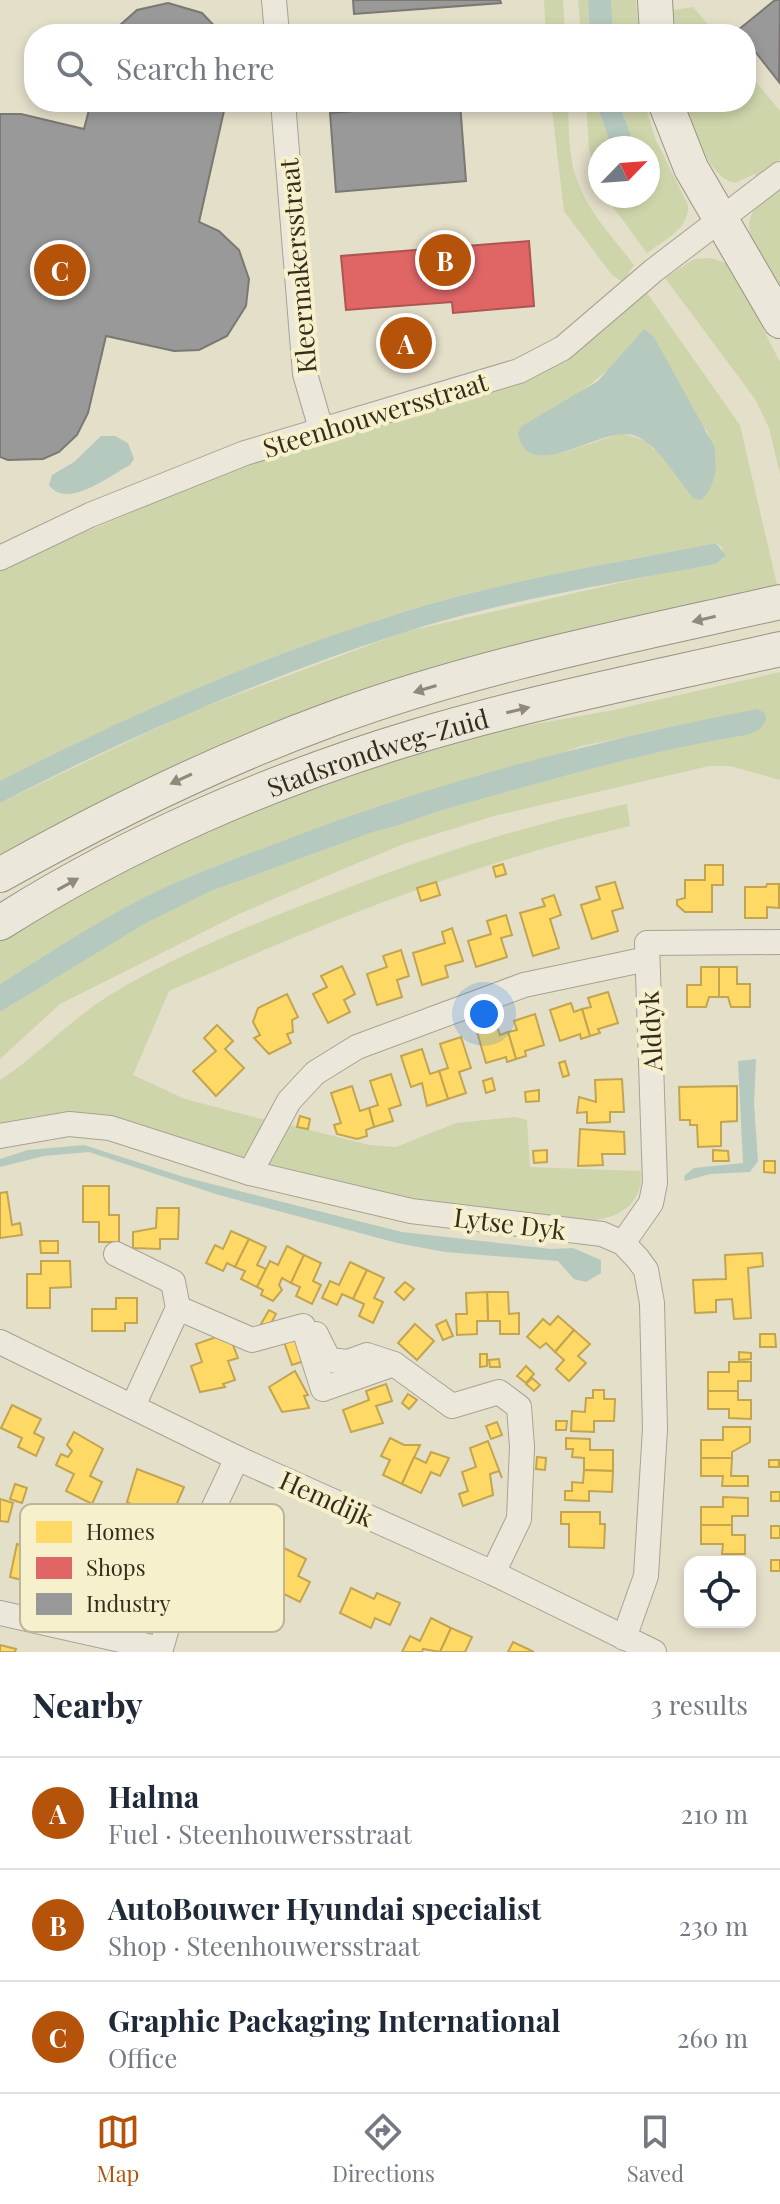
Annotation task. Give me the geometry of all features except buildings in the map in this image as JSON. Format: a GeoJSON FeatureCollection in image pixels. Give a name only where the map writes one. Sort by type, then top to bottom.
{"type":"FeatureCollection","features":[{"type":"Feature","properties":{"kind":"main road"},"geometry":{"type":"LineString","coordinates":[[655,0],[656,24]]}},
{"type":"Feature","properties":{"kind":"main road"},"geometry":{"type":"LineString","coordinates":[[669,112],[691,168],[780,321]]}},
{"type":"Feature","properties":{"kind":"main road","name":"Stadsrondweg-Zuid"},"geometry":{"type":"LineString","coordinates":[[0,875],[142,797],[330,719],[460,679],[780,602]]}},
{"type":"Feature","properties":{"kind":"main road","name":"Stadsrondweg-Zuid"},"geometry":{"type":"LineString","coordinates":[[0,923],[72,881],[181,828],[304,776],[399,742],[504,713],[780,649]]}},
{"type":"Feature","properties":{"kind":"street"},"geometry":{"type":"LineString","coordinates":[[274,0],[276,24]]}},
{"type":"Feature","properties":{"kind":"street","name":"Kleermakersstraat"},"geometry":{"type":"LineString","coordinates":[[284,112],[305,374],[321,429]]}},
{"type":"Feature","properties":{"kind":"street","name":"Steenhouwersstraat"},"geometry":{"type":"LineString","coordinates":[[0,558],[184,476],[321,429],[530,365],[563,348],[653,271],[780,174]]}},
{"type":"Feature","properties":{"kind":"street","name":"Alddyk"},"geometry":{"type":"LineString","coordinates":[[623,1243],[651,1203],[655,1183],[647,943],[780,942]]}},
{"type":"Feature","properties":{"kind":"street"},"geometry":{"type":"LineString","coordinates":[[250,1173],[289,1101],[315,1073],[357,1047],[524,985],[647,959]]}},
{"type":"Feature","properties":{"kind":"street","name":"Lytse Dyk"},"geometry":{"type":"LineString","coordinates":[[0,1136],[69,1124],[110,1128],[250,1173],[411,1211],[602,1234],[623,1243]]}},
{"type":"Feature","properties":{"kind":"street"},"geometry":{"type":"LineString","coordinates":[[623,1243],[646,1270],[652,1303],[655,1429],[646,1576],[624,1638]]}},
{"type":"Feature","properties":{"kind":"street"},"geometry":{"type":"LineString","coordinates":[[116,1254],[173,1282],[178,1308],[133,1406]]}},
{"type":"Feature","properties":{"kind":"street"},"geometry":{"type":"LineString","coordinates":[[178,1308],[252,1340],[303,1326],[323,1389],[394,1364],[452,1406],[499,1392],[519,1407],[522,1447],[519,1519],[493,1573]]}},
{"type":"Feature","properties":{"kind":"street","name":"Hemdijk"},"geometry":{"type":"LineString","coordinates":[[0,1342],[237,1458],[493,1573],[654,1652]]}},
{"type":"Feature","properties":{"kind":"street"},"geometry":{"type":"LineString","coordinates":[[215,1504],[237,1458]]}},
{"type":"Feature","properties":{"kind":"street"},"geometry":{"type":"LineString","coordinates":[[0,1613],[20,1618]]}},
{"type":"Feature","properties":{"kind":"street"},"geometry":{"type":"LineString","coordinates":[[80,1632],[161,1651]]}},
{"type":"Feature","properties":{"kind":"green space"},"geometry":{"type":"Polygon","coordinates":[[[544,0],[563,0],[564,24],[545,24],[544,0]]]}},
{"type":"Feature","properties":{"kind":"green space"},"geometry":{"type":"Polygon","coordinates":[[[578,0],[588,0],[589,24],[580,24],[578,0]]]}},
{"type":"Feature","properties":{"kind":"green space"},"geometry":{"type":"Polygon","coordinates":[[[611,0],[636,0],[638,24],[612,24],[611,0]]]}},
{"type":"Feature","properties":{"kind":"green space"},"geometry":{"type":"Polygon","coordinates":[[[693,7],[707,24],[675,24],[673,10],[693,7]]]}},
{"type":"Feature","properties":{"kind":"green space"},"geometry":{"type":"Polygon","coordinates":[[[756,82],[780,111],[780,159],[759,179],[754,174],[735,183],[725,179],[709,162],[689,112],[756,112],[756,82]]]}},
{"type":"Feature","properties":{"kind":"green space"},"geometry":{"type":"Polygon","coordinates":[[[552,112],[568,112],[575,173],[588,208],[591,208],[634,265],[623,282],[612,275],[564,211],[552,112]]]}},
{"type":"Feature","properties":{"kind":"green space"},"geometry":{"type":"Polygon","coordinates":[[[587,112],[599,112],[608,136],[588,136],[587,112]]]}},
{"type":"Feature","properties":{"kind":"green space"},"geometry":{"type":"Polygon","coordinates":[[[622,112],[647,112],[654,136],[631,136],[622,112]]]}},
{"type":"Feature","properties":{"kind":"green space"},"geometry":{"type":"Polygon","coordinates":[[[660,148],[688,205],[685,221],[680,227],[647,253],[614,208],[660,208],[660,148]]]}},
{"type":"Feature","properties":{"kind":"green space"},"geometry":{"type":"Polygon","coordinates":[[[780,189],[780,288],[756,250],[749,228],[755,209],[780,189]]]}},
{"type":"Feature","properties":{"kind":"green space"},"geometry":{"type":"Polygon","coordinates":[[[711,258],[730,264],[780,362],[780,474],[769,428],[755,399],[665,278],[694,259],[711,258]]]}},
{"type":"Feature","properties":{"kind":"green space"},"geometry":{"type":"Polygon","coordinates":[[[647,293],[740,425],[778,589],[425,675],[0,860],[0,803],[188,713],[404,632],[724,559],[722,547],[716,543],[435,602],[345,631],[195,690],[0,781],[0,568],[232,470],[595,335],[647,293]],[[614,365],[582,391],[562,453],[622,433],[646,441],[654,450],[717,462],[707,430],[614,365]]]}},
{"type":"Feature","properties":{"kind":"green space"},"geometry":{"type":"Polygon","coordinates":[[[780,672],[780,780],[730,766],[709,766],[494,816],[404,844],[239,914],[60,1004],[0,1059],[0,1012],[143,924],[211,891],[443,810],[636,758],[747,735],[643,734],[581,746],[55,949],[0,984],[0,935],[53,903],[278,797],[445,740],[609,711],[780,672]]]}},
{"type":"Feature","properties":{"kind":"green space"},"geometry":{"type":"Polygon","coordinates":[[[627,804],[630,826],[453,877],[282,943],[169,991],[133,1075],[185,1099],[266,1120],[242,1162],[57,1116],[34,1116],[0,1126],[0,1080],[95,1005],[166,964],[253,925],[412,864],[518,831],[627,804]]]}},
{"type":"Feature","properties":{"kind":"green space"},"geometry":{"type":"Polygon","coordinates":[[[515,1117],[527,1120],[530,1167],[641,1171],[641,1183],[632,1202],[616,1214],[595,1220],[437,1207],[262,1169],[286,1124],[369,1145],[396,1147],[456,1123],[515,1117]]]}},
{"type":"Feature","properties":{"kind":"shaded area"},"geometry":{"type":"Polygon","coordinates":[[[588,0],[611,0],[612,24],[589,24],[588,0]]]}},
{"type":"Feature","properties":{"kind":"shaded area"},"geometry":{"type":"Polygon","coordinates":[[[599,112],[622,112],[631,136],[608,136],[599,112]]]}},
{"type":"Feature","properties":{"kind":"shaded area"},"geometry":{"type":"Polygon","coordinates":[[[644,329],[654,337],[714,446],[715,475],[701,500],[693,498],[651,446],[633,435],[603,438],[567,451],[536,455],[524,448],[518,433],[522,426],[598,381],[644,329]]]}},
{"type":"Feature","properties":{"kind":"shaded area"},"geometry":{"type":"Polygon","coordinates":[[[101,436],[115,436],[128,443],[134,459],[130,465],[77,493],[57,492],[49,485],[52,475],[74,462],[101,436]]]}},
{"type":"Feature","properties":{"kind":"shaded area"},"geometry":{"type":"Polygon","coordinates":[[[716,543],[726,556],[715,564],[479,611],[350,650],[198,710],[98,754],[0,803],[0,781],[145,711],[295,649],[397,614],[475,592],[716,543]]]}},
{"type":"Feature","properties":{"kind":"shaded area"},"geometry":{"type":"Polygon","coordinates":[[[757,709],[765,713],[766,720],[760,729],[747,735],[636,758],[443,810],[211,891],[144,924],[0,1012],[0,984],[126,907],[212,868],[338,820],[456,782],[575,749],[757,709]]]}},
{"type":"Feature","properties":{"kind":"shaded area"},"geometry":{"type":"Polygon","coordinates":[[[756,1059],[754,1104],[758,1161],[750,1172],[710,1174],[685,1181],[684,1176],[694,1168],[743,1163],[738,1061],[756,1059]]]}},
{"type":"Feature","properties":{"kind":"shaded area"},"geometry":{"type":"Polygon","coordinates":[[[84,1145],[184,1177],[402,1232],[551,1249],[573,1248],[601,1260],[601,1273],[586,1282],[574,1279],[558,1261],[445,1252],[397,1243],[219,1195],[89,1152],[44,1156],[0,1167],[0,1159],[28,1150],[84,1145]]]}},
{"type":"Feature","properties":{"kind":"place","name":"AutoBouwer Hyundai specialist"},"geometry":{"type":"Point","coordinates":[445,260]}},
{"type":"Feature","properties":{"kind":"place","name":"Graphic Packaging International"},"geometry":{"type":"Point","coordinates":[60,270]}},
{"type":"Feature","properties":{"kind":"place","name":"Halma"},"geometry":{"type":"Point","coordinates":[406,343]}}]}
